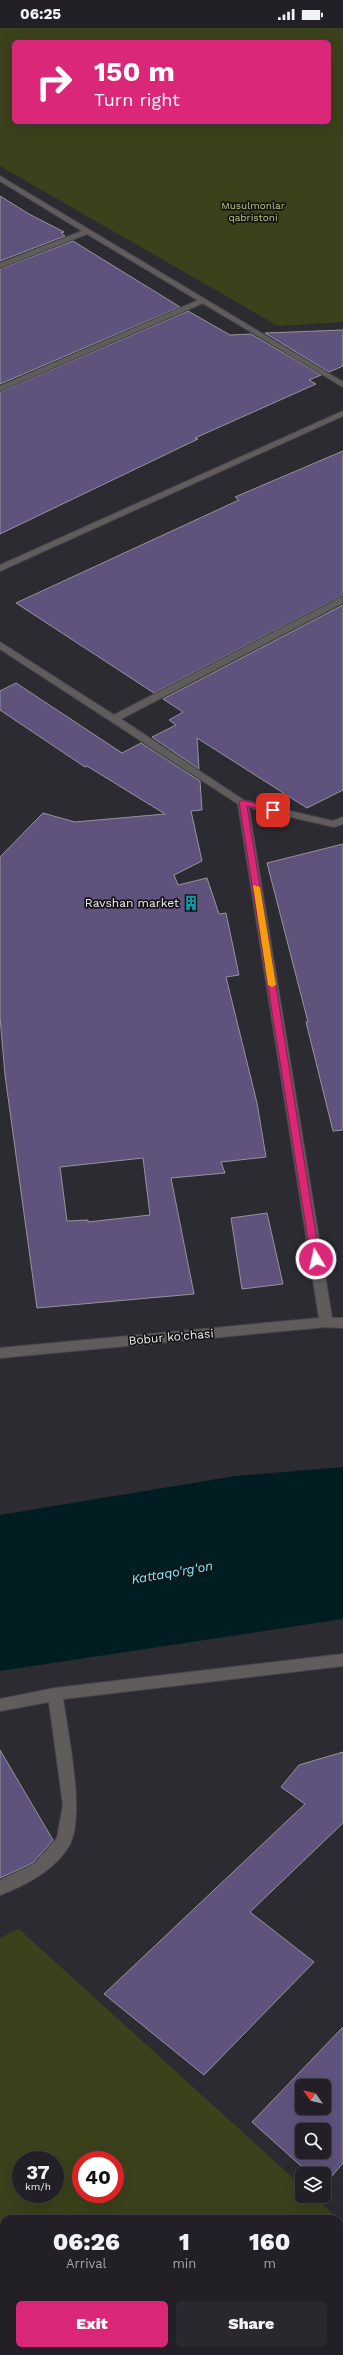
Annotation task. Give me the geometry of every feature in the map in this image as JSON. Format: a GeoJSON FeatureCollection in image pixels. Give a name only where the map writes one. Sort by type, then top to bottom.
{"type":"FeatureCollection","features":[{"type":"Feature","properties":{"kind":"street"},"geometry":{"type":"LineString","coordinates":[[0,178],[343,384]]}},
{"type":"Feature","properties":{"kind":"street"},"geometry":{"type":"LineString","coordinates":[[0,266],[88,231]]}},
{"type":"Feature","properties":{"kind":"street"},"geometry":{"type":"LineString","coordinates":[[0,389],[204,301]]}},
{"type":"Feature","properties":{"kind":"street"},"geometry":{"type":"LineString","coordinates":[[0,568],[343,413]]}},
{"type":"Feature","properties":{"kind":"street"},"geometry":{"type":"LineString","coordinates":[[114,718],[343,599]]}},
{"type":"Feature","properties":{"kind":"street"},"geometry":{"type":"LineString","coordinates":[[0,644],[243,802],[334,824],[343,820]]}},
{"type":"Feature","properties":{"kind":"street"},"geometry":{"type":"LineString","coordinates":[[243,802],[326,1322]]}},
{"type":"Feature","properties":{"kind":"street","name":"Bobur ko'chasi"},"geometry":{"type":"LineString","coordinates":[[0,1353],[326,1322],[343,1322]]}},
{"type":"Feature","properties":{"kind":"street"},"geometry":{"type":"LineString","coordinates":[[0,1705],[54,1694],[343,1660]]}},
{"type":"Feature","properties":{"kind":"street"},"geometry":{"type":"LineString","coordinates":[[0,1888],[39,1869],[64,1840],[70,1806],[54,1694]]}},
{"type":"Feature","properties":{"kind":"green space","name":"Musulmonlar qabristoni"},"geometry":{"type":"Polygon","coordinates":[[[0,28],[343,28],[343,322],[278,326],[0,166],[0,28]]]}},
{"type":"Feature","properties":{"kind":"green space"},"geometry":{"type":"Polygon","coordinates":[[[19,1929],[295,2180],[295,2203],[321,2203],[334,2215],[0,2215],[0,1938],[19,1929]]]}},
{"type":"Feature","properties":{"kind":"water","name":"Kattaqo'rg'on"},"geometry":{"type":"Polygon","coordinates":[[[343,1467],[343,1619],[0,1671],[0,1515],[235,1476],[343,1467]]]}},
{"type":"Feature","properties":{"kind":"building"},"geometry":{"type":"Polygon","coordinates":[[[0,196],[29,214],[64,232],[61,233],[65,236],[0,261],[0,196]]]}},
{"type":"Feature","properties":{"kind":"building"},"geometry":{"type":"Polygon","coordinates":[[[73,241],[180,307],[0,384],[0,269],[73,241]]]}},
{"type":"Feature","properties":{"kind":"building"},"geometry":{"type":"Polygon","coordinates":[[[188,311],[230,335],[251,334],[321,375],[309,380],[316,384],[195,438],[198,439],[0,534],[0,392],[188,311]]]}},
{"type":"Feature","properties":{"kind":"building"},"geometry":{"type":"Polygon","coordinates":[[[343,330],[343,366],[329,372],[265,333],[343,330]]]}},
{"type":"Feature","properties":{"kind":"building"},"geometry":{"type":"Polygon","coordinates":[[[343,451],[343,595],[154,693],[16,603],[239,500],[235,497],[343,451]]]}},
{"type":"Feature","properties":{"kind":"building"},"geometry":{"type":"Polygon","coordinates":[[[343,605],[343,790],[307,808],[197,738],[199,769],[152,737],[176,725],[169,720],[183,712],[163,699],[343,605]]]}},
{"type":"Feature","properties":{"kind":"building"},"geometry":{"type":"Polygon","coordinates":[[[16,683],[122,753],[141,743],[200,781],[202,810],[191,811],[202,861],[174,875],[178,885],[207,878],[219,914],[226,913],[239,975],[226,977],[257,1103],[266,1157],[221,1162],[225,1173],[171,1178],[194,1294],[37,1308],[5,1075],[0,1017],[0,857],[43,813],[75,822],[165,814],[87,766],[85,767],[0,710],[0,691],[16,683]],[[143,1158],[60,1167],[67,1221],[88,1220],[88,1222],[150,1215],[143,1158]]]}},
{"type":"Feature","properties":{"kind":"building"},"geometry":{"type":"Polygon","coordinates":[[[343,844],[343,1130],[333,1131],[306,1022],[308,1022],[267,863],[343,844]]]}},
{"type":"Feature","properties":{"kind":"building"},"geometry":{"type":"Polygon","coordinates":[[[267,1213],[283,1284],[242,1289],[231,1218],[267,1213]]]}},
{"type":"Feature","properties":{"kind":"building"},"geometry":{"type":"Polygon","coordinates":[[[0,1750],[53,1840],[33,1863],[0,1878],[0,1750]]]}},
{"type":"Feature","properties":{"kind":"building"},"geometry":{"type":"Polygon","coordinates":[[[343,1752],[343,1823],[250,1912],[314,1962],[204,2075],[104,1994],[305,1804],[281,1787],[299,1765],[343,1752]]]}},
{"type":"Feature","properties":{"kind":"building"},"geometry":{"type":"Polygon","coordinates":[[[343,2027],[343,2163],[331,2177],[331,2167],[302,2167],[252,2122],[343,2027]]]}},
{"type":"Feature","properties":{"kind":"slow traffic"},"geometry":{"type":"LineString","coordinates":[[256,887],[272,985]]}},
{"type":"Feature","properties":{"kind":"place","name":"Ravshan market"},"geometry":{"type":"Point","coordinates":[191,903]}},
{"type":"Feature","properties":{"kind":"route"},"geometry":{"type":"LineString","coordinates":[[273,810],[243,802],[316,1259]]}}]}
